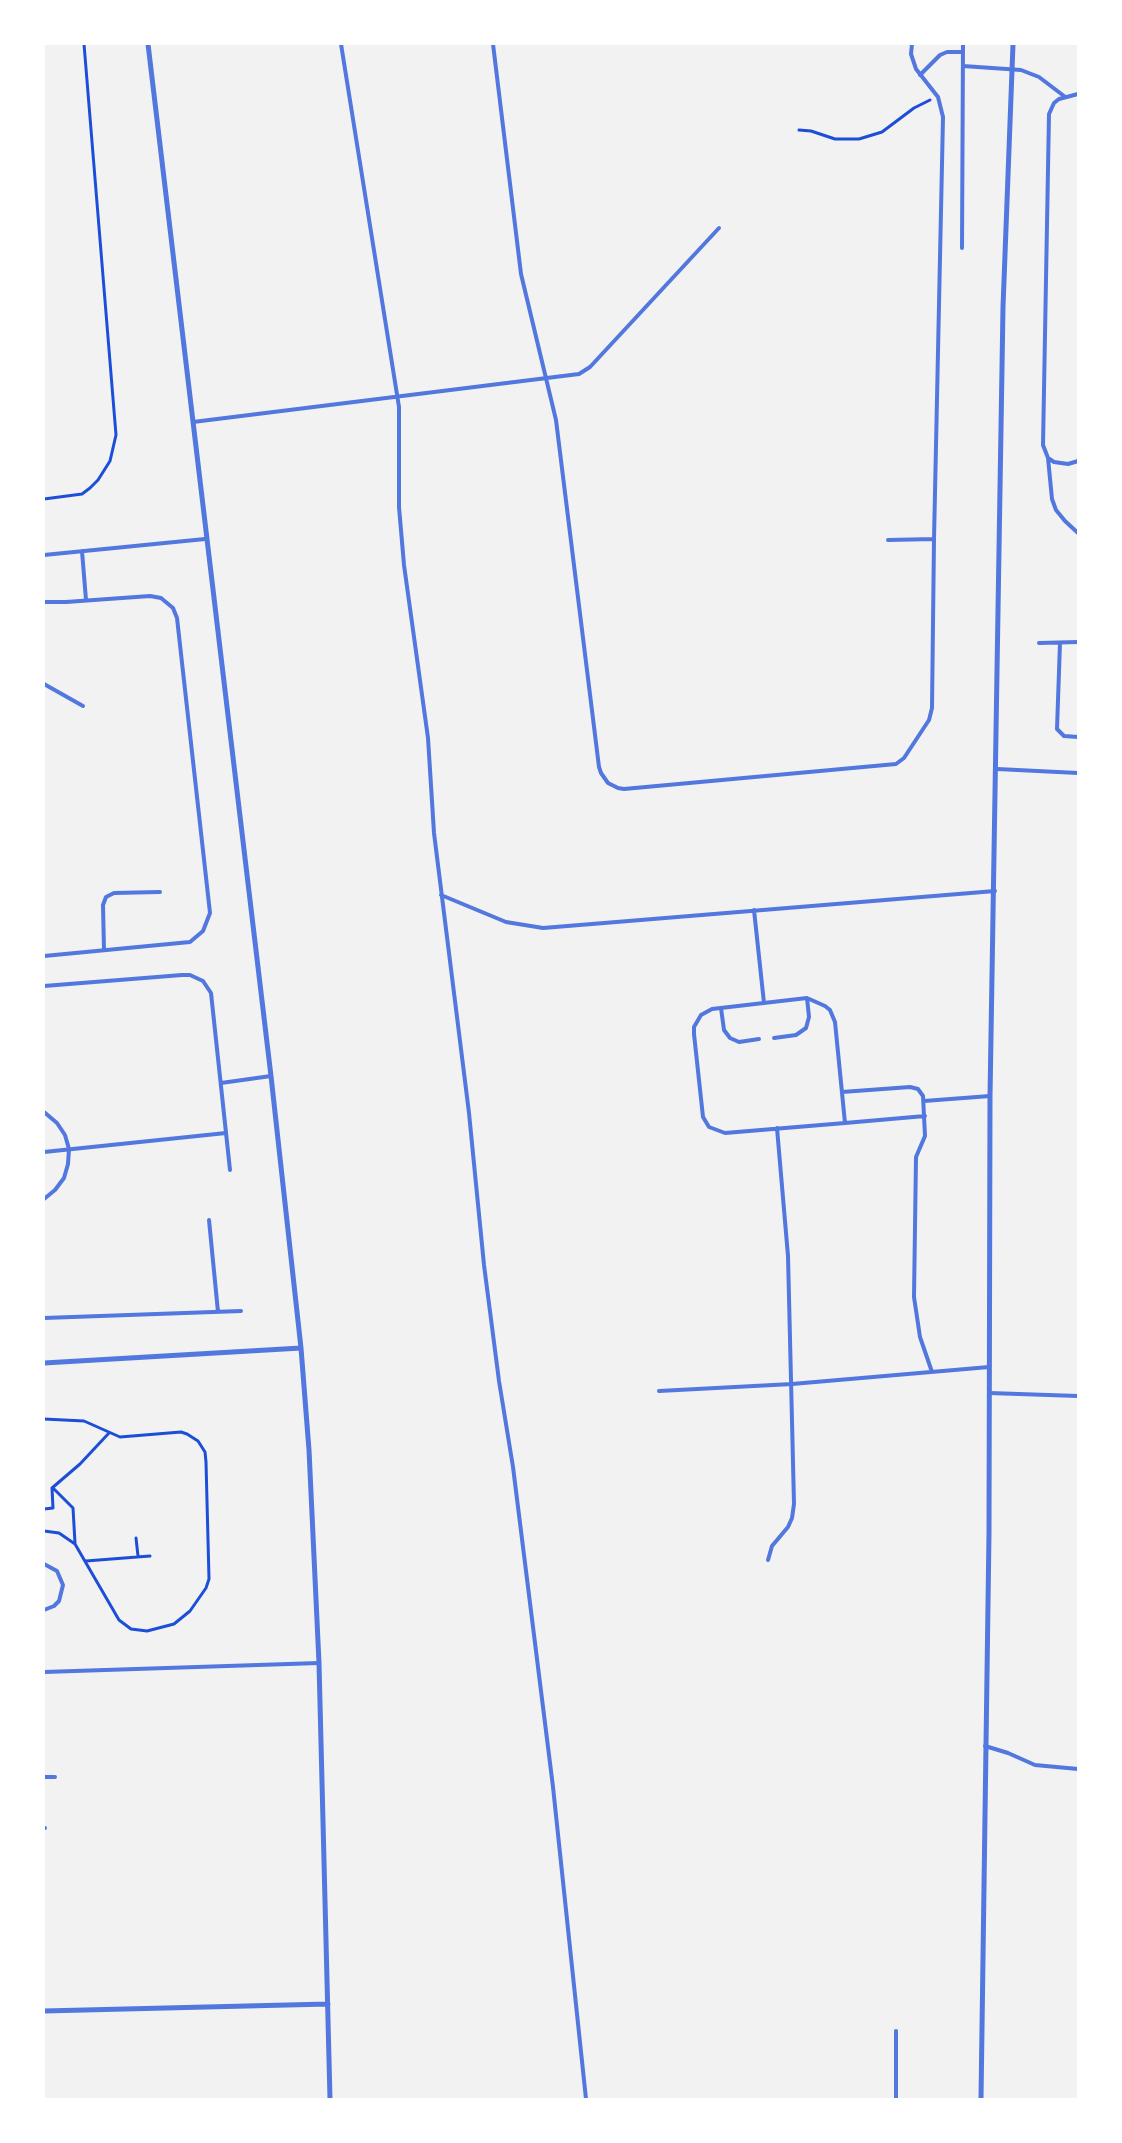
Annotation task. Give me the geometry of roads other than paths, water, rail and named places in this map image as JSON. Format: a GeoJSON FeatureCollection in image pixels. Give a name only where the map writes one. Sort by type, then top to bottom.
{"type":"FeatureCollection","features":[{"type":"Feature","properties":{"kind":"street"},"geometry":{"type":"LineString","coordinates":[[148,44],[205,539],[271,1076],[301,1348],[309,1450],[318,1663],[330,2099]]}},
{"type":"Feature","properties":{"kind":"street"},"geometry":{"type":"LineString","coordinates":[[981,2099],[989,1393],[990,1096],[995,891],[1003,317],[1013,44]]}},
{"type":"Feature","properties":{"kind":"street"},"geometry":{"type":"LineString","coordinates":[[44,1363],[301,1348]]}},
{"type":"Feature","properties":{"kind":"street"},"geometry":{"type":"LineString","coordinates":[[44,2010],[328,2004]]}},
{"type":"Feature","properties":{"kind":"lane"},"geometry":{"type":"LineString","coordinates":[[341,44],[398,397],[401,537],[412,634],[428,738],[434,833],[469,1113],[490,1313],[513,1467],[553,1787],[586,2099]]}},
{"type":"Feature","properties":{"kind":"lane"},"geometry":{"type":"LineString","coordinates":[[493,44],[521,274],[556,420],[599,767],[604,778],[613,786],[624,789],[891,765],[901,762],[926,726],[932,708],[943,117],[938,97],[933,88],[920,75],[913,61],[912,44]]}},
{"type":"Feature","properties":{"kind":"lane"},"geometry":{"type":"LineString","coordinates":[[962,248],[964,44]]}},
{"type":"Feature","properties":{"kind":"lane"},"geometry":{"type":"LineString","coordinates":[[920,75],[940,55],[947,52],[963,52]]}},
{"type":"Feature","properties":{"kind":"lane"},"geometry":{"type":"LineString","coordinates":[[963,66],[1012,69],[1039,77],[1064,96]]}},
{"type":"Feature","properties":{"kind":"lane"},"geometry":{"type":"LineString","coordinates":[[1078,94],[1064,96],[1054,103],[1049,114],[1043,445],[1048,458],[1052,499],[1056,510],[1064,521],[1078,533]]}},
{"type":"Feature","properties":{"kind":"lane"},"geometry":{"type":"LineString","coordinates":[[193,422],[574,376],[590,367],[719,228]]}},
{"type":"Feature","properties":{"kind":"lane"},"geometry":{"type":"LineString","coordinates":[[1048,458],[1061,464],[1078,461]]}},
{"type":"Feature","properties":{"kind":"lane"},"geometry":{"type":"LineString","coordinates":[[44,555],[205,539]]}},
{"type":"Feature","properties":{"kind":"lane"},"geometry":{"type":"LineString","coordinates":[[888,540],[934,539]]}},
{"type":"Feature","properties":{"kind":"lane"},"geometry":{"type":"LineString","coordinates":[[82,551],[86,600]]}},
{"type":"Feature","properties":{"kind":"lane"},"geometry":{"type":"LineString","coordinates":[[44,602],[156,596],[165,600],[175,613],[210,914],[203,931],[190,942],[44,956]]}},
{"type":"Feature","properties":{"kind":"lane"},"geometry":{"type":"LineString","coordinates":[[1039,643],[1078,642]]}},
{"type":"Feature","properties":{"kind":"lane"},"geometry":{"type":"LineString","coordinates":[[1060,643],[1057,729],[1064,736],[1078,737]]}},
{"type":"Feature","properties":{"kind":"lane"},"geometry":{"type":"LineString","coordinates":[[44,684],[83,706]]}},
{"type":"Feature","properties":{"kind":"lane"},"geometry":{"type":"LineString","coordinates":[[997,769],[1078,773]]}},
{"type":"Feature","properties":{"kind":"lane"},"geometry":{"type":"LineString","coordinates":[[441,895],[498,920],[542,928],[995,891]]}},
{"type":"Feature","properties":{"kind":"lane"},"geometry":{"type":"LineString","coordinates":[[104,950],[103,905],[106,897],[114,893],[160,892]]}},
{"type":"Feature","properties":{"kind":"lane"},"geometry":{"type":"LineString","coordinates":[[754,910],[764,1003]]}},
{"type":"Feature","properties":{"kind":"lane"},"geometry":{"type":"LineString","coordinates":[[44,986],[182,975],[197,977],[208,986],[211,993],[230,1170]]}},
{"type":"Feature","properties":{"kind":"lane"},"geometry":{"type":"LineString","coordinates":[[774,1038],[796,1035],[806,1028],[809,1017],[807,998]]}},
{"type":"Feature","properties":{"kind":"lane"},"geometry":{"type":"LineString","coordinates":[[845,1123],[833,1016],[830,1010],[820,1002],[807,998],[720,1008],[706,1011],[701,1015],[694,1027],[703,1117],[709,1127],[719,1132],[845,1123],[925,1116]]}},
{"type":"Feature","properties":{"kind":"lane"},"geometry":{"type":"LineString","coordinates":[[720,1008],[724,1030],[730,1038],[739,1042],[759,1039]]}},
{"type":"Feature","properties":{"kind":"lane"},"geometry":{"type":"LineString","coordinates":[[221,1083],[271,1076]]}},
{"type":"Feature","properties":{"kind":"lane"},"geometry":{"type":"LineString","coordinates":[[842,1092],[910,1087],[921,1092],[924,1101],[924,1140],[916,1157],[914,1297],[916,1324],[932,1372]]}},
{"type":"Feature","properties":{"kind":"lane"},"geometry":{"type":"LineString","coordinates":[[924,1101],[990,1096]]}},
{"type":"Feature","properties":{"kind":"lane"},"geometry":{"type":"LineString","coordinates":[[44,1112],[57,1123],[65,1135],[69,1149],[68,1164],[64,1178],[55,1190],[44,1199]]}},
{"type":"Feature","properties":{"kind":"lane"},"geometry":{"type":"LineString","coordinates":[[768,1560],[772,1546],[788,1527],[794,1512],[788,1256],[776,1128]]}},
{"type":"Feature","properties":{"kind":"lane"},"geometry":{"type":"LineString","coordinates":[[44,1152],[226,1133]]}},
{"type":"Feature","properties":{"kind":"lane"},"geometry":{"type":"LineString","coordinates":[[210,1220],[218,1312]]}},
{"type":"Feature","properties":{"kind":"lane"},"geometry":{"type":"LineString","coordinates":[[44,1318],[241,1311]]}},
{"type":"Feature","properties":{"kind":"lane"},"geometry":{"type":"LineString","coordinates":[[658,1391],[792,1384],[989,1367]]}},
{"type":"Feature","properties":{"kind":"lane"},"geometry":{"type":"LineString","coordinates":[[989,1393],[1078,1396]]}},
{"type":"Feature","properties":{"kind":"lane"},"geometry":{"type":"LineString","coordinates":[[44,1564],[56,1571],[63,1585],[59,1601],[54,1606],[44,1610]]}},
{"type":"Feature","properties":{"kind":"lane"},"geometry":{"type":"LineString","coordinates":[[44,1672],[318,1663]]}},
{"type":"Feature","properties":{"kind":"lane"},"geometry":{"type":"LineString","coordinates":[[985,1746],[1008,1752],[1035,1765],[1078,1769]]}},
{"type":"Feature","properties":{"kind":"lane"},"geometry":{"type":"LineString","coordinates":[[44,1777],[54,1777]]}},
{"type":"Feature","properties":{"kind":"lane"},"geometry":{"type":"LineString","coordinates":[[896,2031],[896,2099]]}}]}
